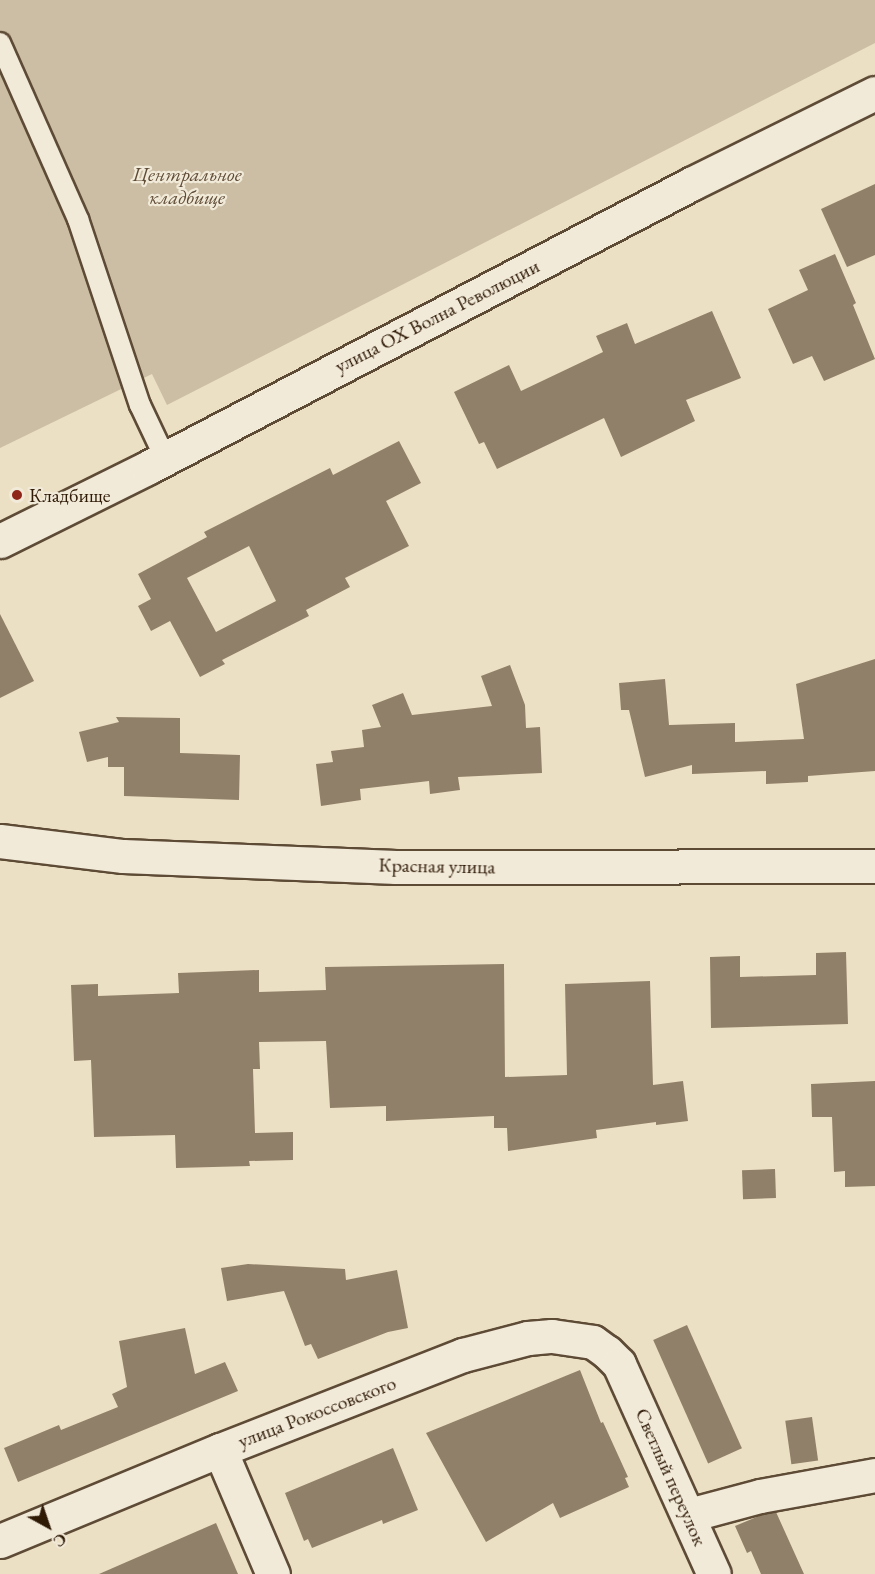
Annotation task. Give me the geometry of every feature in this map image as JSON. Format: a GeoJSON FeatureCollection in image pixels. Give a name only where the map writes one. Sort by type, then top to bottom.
{"type":"FeatureCollection","features":[{"type":"Feature","properties":{"kind":"street","name":"улица ОХ Волна Революции"},"geometry":{"type":"LineString","coordinates":[[0,541],[165,458],[691,184],[875,93]]}},
{"type":"Feature","properties":{"kind":"street","name":"Красная улица"},"geometry":{"type":"LineString","coordinates":[[0,841],[123,856],[396,867],[875,866]]}},
{"type":"Feature","properties":{"kind":"street","name":"улица Рокоссовского"},"geometry":{"type":"LineString","coordinates":[[0,1541],[220,1450],[463,1354],[528,1338],[568,1337],[593,1342],[607,1352],[627,1380]]}},
{"type":"Feature","properties":{"kind":"street","name":"Светлый переулок"},"geometry":{"type":"LineString","coordinates":[[627,1380],[714,1574]]}},
{"type":"Feature","properties":{"kind":"street"},"geometry":{"type":"LineString","coordinates":[[220,1450],[273,1574]]}},
{"type":"Feature","properties":{"kind":"street"},"geometry":{"type":"LineString","coordinates":[[689,1515],[760,1496],[875,1475]]}},
{"type":"Feature","properties":{"kind":"lane"},"geometry":{"type":"LineString","coordinates":[[0,43],[78,219],[140,405],[165,458]]}},
{"type":"Feature","properties":{"kind":"green space","name":"Центральное кладбище"},"geometry":{"type":"Polygon","coordinates":[[[0,0],[875,0],[875,43],[167,405],[152,374],[0,448],[0,0]]]}},
{"type":"Feature","properties":{"kind":"building"},"geometry":{"type":"Polygon","coordinates":[[[875,184],[875,255],[847,267],[821,209],[875,184]]]}},
{"type":"Feature","properties":{"kind":"building"},"geometry":{"type":"Polygon","coordinates":[[[835,254],[856,303],[853,305],[875,359],[824,381],[812,356],[793,364],[768,309],[808,290],[799,270],[835,254]]]}},
{"type":"Feature","properties":{"kind":"building"},"geometry":{"type":"Polygon","coordinates":[[[712,311],[741,378],[686,400],[695,421],[621,457],[604,418],[497,469],[484,442],[479,444],[454,392],[509,365],[521,391],[603,352],[596,336],[627,323],[635,344],[712,311]]]}},
{"type":"Feature","properties":{"kind":"building"},"geometry":{"type":"Polygon","coordinates":[[[399,441],[421,483],[386,501],[409,546],[345,578],[350,587],[306,610],[309,616],[222,660],[225,664],[200,677],[170,621],[151,631],[138,606],[151,599],[138,574],[207,537],[204,532],[330,468],[333,475],[399,441]],[[249,546],[187,578],[216,632],[276,601],[249,546]]]}},
{"type":"Feature","properties":{"kind":"building"},"geometry":{"type":"Polygon","coordinates":[[[0,614],[34,681],[0,698],[0,614]]]}},
{"type":"Feature","properties":{"kind":"building"},"geometry":{"type":"Polygon","coordinates":[[[875,659],[875,771],[808,776],[808,782],[766,784],[766,771],[692,774],[692,765],[645,777],[629,710],[621,710],[619,683],[665,679],[669,725],[735,723],[735,742],[804,739],[796,684],[875,659]]]}},
{"type":"Feature","properties":{"kind":"building"},"geometry":{"type":"Polygon","coordinates":[[[510,665],[525,705],[526,728],[540,727],[542,773],[458,777],[460,790],[430,794],[429,781],[360,789],[361,800],[321,806],[316,764],[333,762],[331,751],[364,747],[362,730],[381,727],[372,705],[403,693],[412,715],[492,706],[481,676],[510,665]]]}},
{"type":"Feature","properties":{"kind":"building"},"geometry":{"type":"Polygon","coordinates":[[[116,717],[180,718],[180,753],[240,755],[239,800],[124,796],[124,767],[108,767],[108,757],[87,762],[79,732],[119,722],[116,717]]]}},
{"type":"Feature","properties":{"kind":"building"},"geometry":{"type":"Polygon","coordinates":[[[846,952],[848,1024],[711,1028],[710,957],[740,956],[740,977],[816,975],[816,953],[846,952]]]}},
{"type":"Feature","properties":{"kind":"building"},"geometry":{"type":"Polygon","coordinates":[[[504,964],[505,1077],[567,1075],[565,984],[650,981],[653,1085],[683,1081],[688,1121],[656,1125],[656,1122],[596,1130],[597,1138],[508,1151],[507,1128],[494,1128],[494,1116],[386,1121],[386,1106],[330,1108],[326,1041],[259,1042],[260,1069],[253,1069],[255,1133],[293,1132],[293,1160],[249,1161],[250,1166],[176,1168],[175,1135],[94,1137],[91,1060],[74,1061],[71,985],[98,984],[98,996],[179,993],[178,973],[259,970],[259,992],[326,990],[325,967],[504,964]]]}},
{"type":"Feature","properties":{"kind":"building"},"geometry":{"type":"Polygon","coordinates":[[[875,1081],[875,1186],[845,1187],[845,1171],[834,1172],[832,1117],[812,1117],[811,1084],[875,1081]]]}},
{"type":"Feature","properties":{"kind":"building"},"geometry":{"type":"Polygon","coordinates":[[[775,1169],[776,1198],[743,1199],[742,1170],[775,1169]]]}},
{"type":"Feature","properties":{"kind":"building"},"geometry":{"type":"Polygon","coordinates":[[[248,1264],[345,1269],[346,1280],[397,1270],[408,1328],[388,1332],[318,1359],[311,1344],[305,1346],[284,1291],[227,1301],[221,1268],[248,1264]]]}},
{"type":"Feature","properties":{"kind":"building"},"geometry":{"type":"Polygon","coordinates":[[[687,1325],[742,1448],[708,1463],[653,1340],[687,1325]]]}},
{"type":"Feature","properties":{"kind":"building"},"geometry":{"type":"Polygon","coordinates":[[[185,1328],[195,1374],[225,1362],[238,1391],[18,1482],[4,1448],[59,1425],[61,1430],[118,1407],[112,1394],[127,1387],[119,1341],[185,1328]]]}},
{"type":"Feature","properties":{"kind":"building"},"geometry":{"type":"Polygon","coordinates":[[[580,1370],[601,1423],[603,1422],[628,1477],[625,1478],[629,1487],[560,1518],[553,1503],[486,1542],[426,1433],[580,1370]]]}},
{"type":"Feature","properties":{"kind":"building"},"geometry":{"type":"Polygon","coordinates":[[[812,1417],[818,1461],[791,1464],[785,1421],[812,1417]]]}},
{"type":"Feature","properties":{"kind":"building"},"geometry":{"type":"Polygon","coordinates":[[[393,1448],[418,1510],[383,1524],[382,1520],[312,1548],[308,1539],[304,1541],[285,1493],[393,1448]]]}},
{"type":"Feature","properties":{"kind":"building"},"geometry":{"type":"Polygon","coordinates":[[[776,1512],[804,1574],[761,1574],[751,1551],[747,1553],[735,1526],[776,1512]]]}},
{"type":"Feature","properties":{"kind":"building"},"geometry":{"type":"Polygon","coordinates":[[[216,1523],[238,1574],[99,1574],[216,1523]]]}},
{"type":"Feature","properties":{"kind":"place","name":"Кладбище"},"geometry":{"type":"Point","coordinates":[17,495]}}]}
